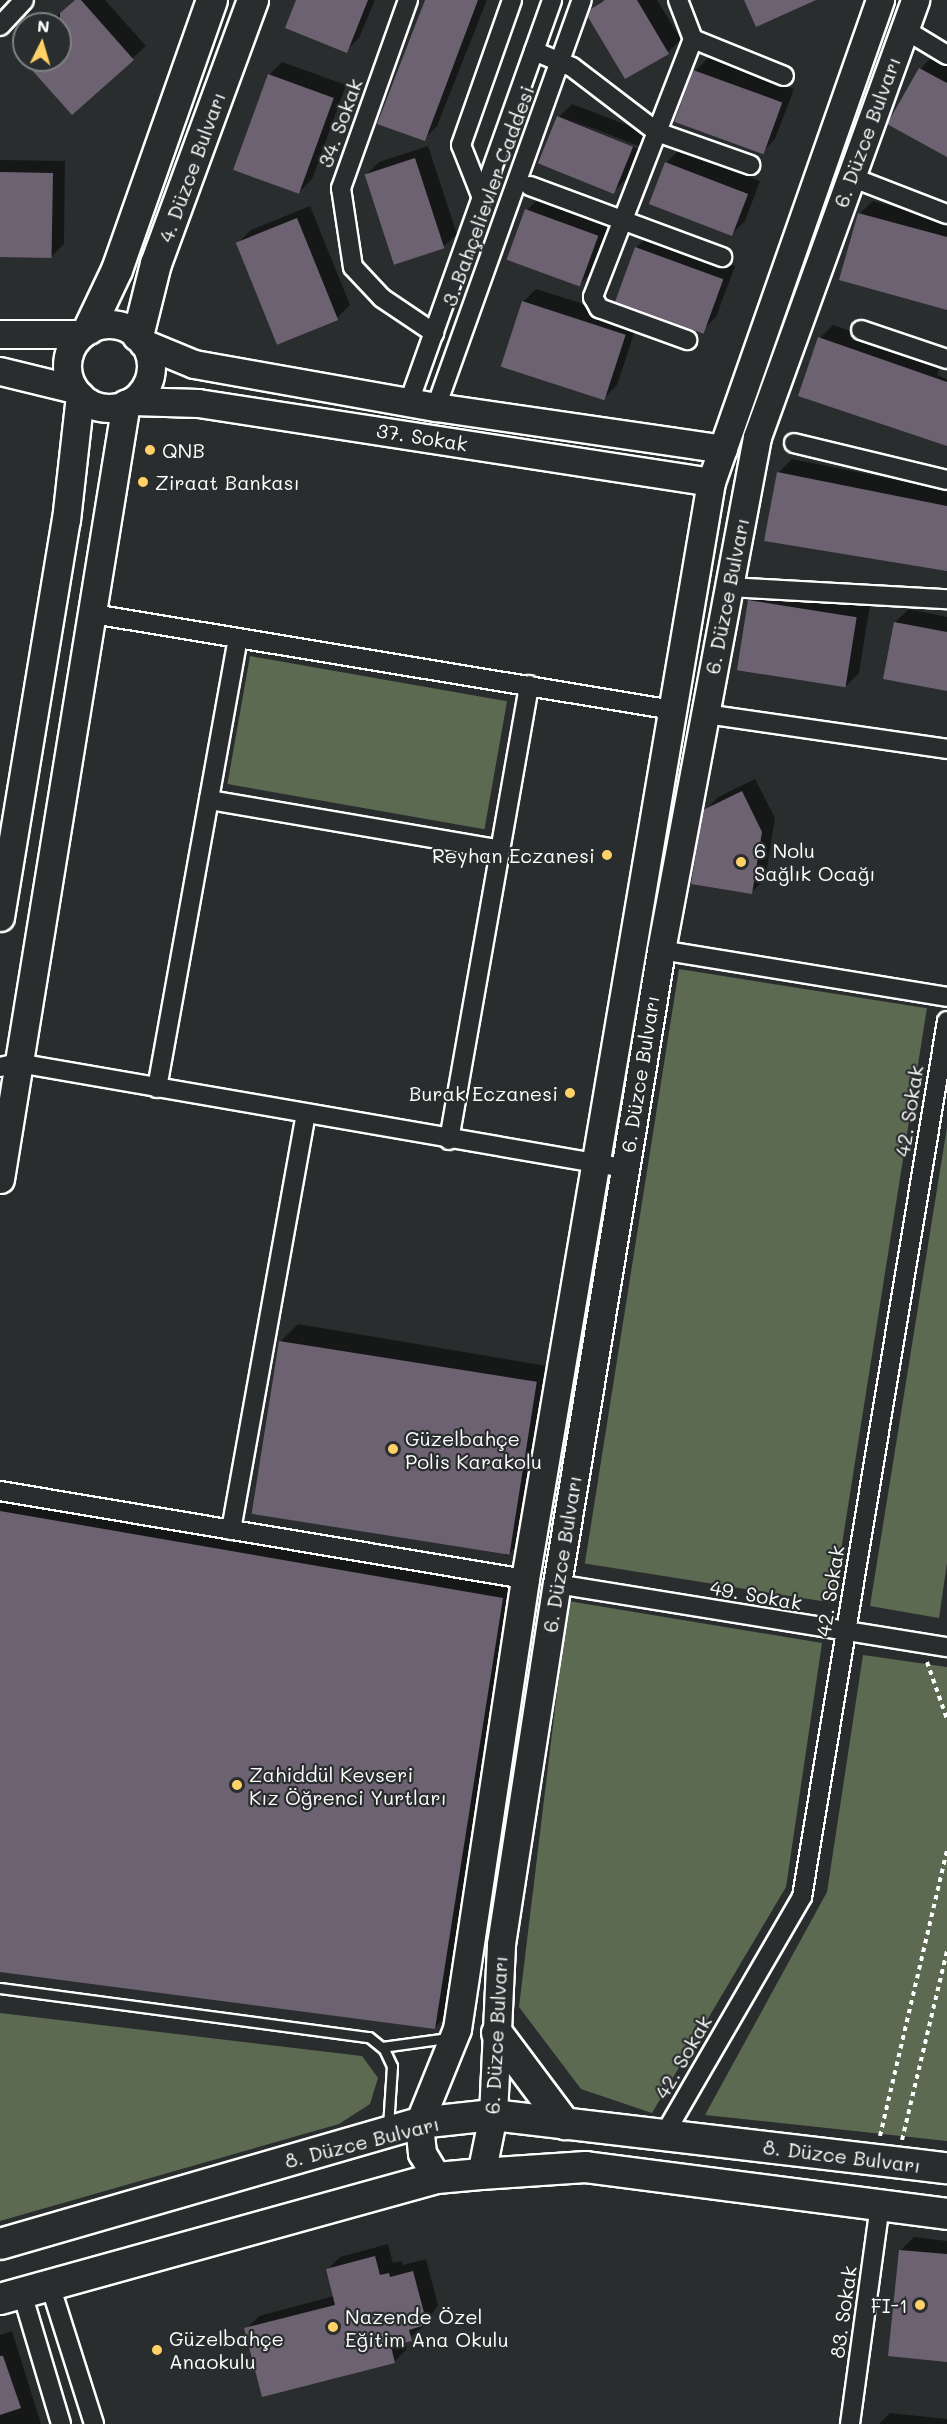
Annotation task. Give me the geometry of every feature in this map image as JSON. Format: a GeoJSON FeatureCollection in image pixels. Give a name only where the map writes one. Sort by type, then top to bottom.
{"type":"FeatureCollection","features":[{"type":"Feature","properties":{"kind":"main road","name":"4. Düzce Bulvarı"},"geometry":{"type":"LineString","coordinates":[[85,331],[117,270],[212,0]]}},
{"type":"Feature","properties":{"kind":"main road","name":"4. Düzce Bulvarı"},"geometry":{"type":"LineString","coordinates":[[141,339],[156,264],[253,0]]}},
{"type":"Feature","properties":{"kind":"main road"},"geometry":{"type":"LineString","coordinates":[[497,2033],[565,2124]]}},
{"type":"Feature","properties":{"kind":"main road","name":"8. Düzce Bulvarı"},"geometry":{"type":"LineString","coordinates":[[0,2244],[420,2123],[493,2115],[947,2168]]}},
{"type":"Feature","properties":{"kind":"main road"},"geometry":{"type":"LineString","coordinates":[[11,2296],[436,2178],[481,2174],[586,2167],[947,2214]]}},
{"type":"Feature","properties":{"kind":"street"},"geometry":{"type":"LineString","coordinates":[[0,26],[24,0]]}},
{"type":"Feature","properties":{"kind":"street","name":"34. Sokak"},"geometry":{"type":"LineString","coordinates":[[408,0],[340,188],[353,267],[382,298],[434,333]]}},
{"type":"Feature","properties":{"kind":"street"},"geometry":{"type":"LineString","coordinates":[[482,198],[461,145],[512,0]]}},
{"type":"Feature","properties":{"kind":"street","name":"3. Bahçelievler Caddesi"},"geometry":{"type":"LineString","coordinates":[[410,402],[552,0]]}},
{"type":"Feature","properties":{"kind":"street","name":"3. Bahçelievler Caddesi"},"geometry":{"type":"LineString","coordinates":[[436,407],[582,0]]}},
{"type":"Feature","properties":{"kind":"street"},"geometry":{"type":"LineString","coordinates":[[678,0],[693,39],[595,291],[595,303],[599,308],[687,340]]}},
{"type":"Feature","properties":{"kind":"street","name":"6. Düzce Bulvarı"},"geometry":{"type":"LineString","coordinates":[[420,2123],[454,2038],[525,1579],[711,482],[880,0]]}},
{"type":"Feature","properties":{"kind":"street","name":"6. Düzce Bulvarı"},"geometry":{"type":"LineString","coordinates":[[481,2174],[493,2115],[501,1944],[557,1584],[660,950],[757,437],[915,0]]}},
{"type":"Feature","properties":{"kind":"street"},"geometry":{"type":"LineString","coordinates":[[904,29],[947,55]]}},
{"type":"Feature","properties":{"kind":"street"},"geometry":{"type":"LineString","coordinates":[[693,39],[783,76]]}},
{"type":"Feature","properties":{"kind":"street"},"geometry":{"type":"LineString","coordinates":[[534,51],[560,61],[657,132],[750,165]]}},
{"type":"Feature","properties":{"kind":"street"},"geometry":{"type":"LineString","coordinates":[[851,177],[947,214]]}},
{"type":"Feature","properties":{"kind":"street"},"geometry":{"type":"LineString","coordinates":[[530,186],[722,257]]}},
{"type":"Feature","properties":{"kind":"street"},"geometry":{"type":"LineString","coordinates":[[0,334],[85,331],[115,324],[194,364],[436,407],[723,449]]}},
{"type":"Feature","properties":{"kind":"street"},"geometry":{"type":"LineString","coordinates":[[861,330],[947,359]]}},
{"type":"Feature","properties":{"kind":"street"},"geometry":{"type":"LineString","coordinates":[[0,917],[7,834],[66,520],[77,393],[68,372],[68,354],[85,331]]}},
{"type":"Feature","properties":{"kind":"street"},"geometry":{"type":"LineString","coordinates":[[0,371],[77,393],[107,408],[129,402],[142,392],[149,374],[149,354],[141,339]]}},
{"type":"Feature","properties":{"kind":"street"},"geometry":{"type":"LineString","coordinates":[[278,415],[283,380]]}},
{"type":"Feature","properties":{"kind":"street"},"geometry":{"type":"LineString","coordinates":[[0,1179],[9,1065],[93,615],[129,402]]}},
{"type":"Feature","properties":{"kind":"street","name":"37. Sokak"},"geometry":{"type":"LineString","coordinates":[[129,402],[198,403],[711,482]]}},
{"type":"Feature","properties":{"kind":"street"},"geometry":{"type":"LineString","coordinates":[[531,454],[536,422]]}},
{"type":"Feature","properties":{"kind":"street"},"geometry":{"type":"LineString","coordinates":[[794,443],[947,480]]}},
{"type":"Feature","properties":{"kind":"street"},"geometry":{"type":"LineString","coordinates":[[729,587],[947,599]]}},
{"type":"Feature","properties":{"kind":"street"},"geometry":{"type":"LineString","coordinates":[[93,615],[673,710]]}},
{"type":"Feature","properties":{"kind":"street"},"geometry":{"type":"LineString","coordinates":[[157,1088],[238,638]]}},
{"type":"Feature","properties":{"kind":"street"},"geometry":{"type":"LineString","coordinates":[[449,1140],[529,686]]}},
{"type":"Feature","properties":{"kind":"street"},"geometry":{"type":"LineString","coordinates":[[705,714],[947,749]]}},
{"type":"Feature","properties":{"kind":"street"},"geometry":{"type":"LineString","coordinates":[[209,800],[500,850]]}},
{"type":"Feature","properties":{"kind":"street"},"geometry":{"type":"LineString","coordinates":[[660,950],[947,997]]}},
{"type":"Feature","properties":{"kind":"street","name":"42. Sokak"},"geometry":{"type":"LineString","coordinates":[[664,2135],[802,1897],[947,1021]]}},
{"type":"Feature","properties":{"kind":"street"},"geometry":{"type":"LineString","coordinates":[[9,1065],[624,1168]]}},
{"type":"Feature","properties":{"kind":"street"},"geometry":{"type":"LineString","coordinates":[[231,1530],[306,1115]]}},
{"type":"Feature","properties":{"kind":"street"},"geometry":{"type":"LineString","coordinates":[[0,1491],[525,1579]]}},
{"type":"Feature","properties":{"kind":"street","name":"49. Sokak"},"geometry":{"type":"LineString","coordinates":[[557,1584],[845,1633],[947,1647]]}},
{"type":"Feature","properties":{"kind":"street"},"geometry":{"type":"LineString","coordinates":[[420,2123],[422,2152],[436,2178]]}},
{"type":"Feature","properties":{"kind":"street","name":"83. Sokak"},"geometry":{"type":"LineString","coordinates":[[850,2424],[880,2205]]}},
{"type":"Feature","properties":{"kind":"street"},"geometry":{"type":"LineString","coordinates":[[51,2285],[94,2424]]}},
{"type":"Feature","properties":{"kind":"street"},"geometry":{"type":"LineString","coordinates":[[11,2296],[61,2424]]}},
{"type":"Feature","properties":{"kind":"lane"},"geometry":{"type":"LineString","coordinates":[[0,1988],[361,2034],[382,2047],[393,2076],[388,2132]]}},
{"type":"Feature","properties":{"kind":"lane"},"geometry":{"type":"LineString","coordinates":[[382,2047],[454,2038]]}},
{"type":"Feature","properties":{"kind":"path"},"geometry":{"type":"LineString","coordinates":[[920,1644],[947,1719]]}},
{"type":"Feature","properties":{"kind":"path"},"geometry":{"type":"LineString","coordinates":[[885,2161],[947,1851]]}},
{"type":"Feature","properties":{"kind":"path"},"geometry":{"type":"LineString","coordinates":[[885,2161],[947,1951]]}},
{"type":"Feature","properties":{"kind":"green space"},"geometry":{"type":"Polygon","coordinates":[[[250,656],[507,701],[484,829],[227,784],[250,656]]]}},
{"type":"Feature","properties":{"kind":"green space"},"geometry":{"type":"Polygon","coordinates":[[[679,969],[927,1008],[833,1603],[585,1564],[679,969]]]}},
{"type":"Feature","properties":{"kind":"green space"},"geometry":{"type":"Polygon","coordinates":[[[947,1127],[947,1563],[939,1618],[870,1606],[947,1127]]]}},
{"type":"Feature","properties":{"kind":"green space"},"geometry":{"type":"Polygon","coordinates":[[[568,1601],[822,1643],[786,1887],[652,2113],[581,2089],[519,2007],[568,1601]]]}},
{"type":"Feature","properties":{"kind":"green space"},"geometry":{"type":"Polygon","coordinates":[[[863,1655],[947,1667],[947,2141],[705,2115],[827,1892],[863,1655]]]}},
{"type":"Feature","properties":{"kind":"green space"},"geometry":{"type":"Polygon","coordinates":[[[0,2013],[362,2056],[378,2078],[370,2104],[339,2124],[0,2221],[0,2013]]]}},
{"type":"Feature","properties":{"kind":"building"},"geometry":{"type":"Polygon","coordinates":[[[75,0],[81,0],[134,60],[72,115],[34,72],[72,72],[72,12],[61,12],[75,0]]]}},
{"type":"Feature","properties":{"kind":"building"},"geometry":{"type":"Polygon","coordinates":[[[296,0],[368,0],[347,53],[285,28],[296,0]]]}},
{"type":"Feature","properties":{"kind":"building"},"geometry":{"type":"Polygon","coordinates":[[[425,0],[478,0],[425,141],[377,124],[425,0]]]}},
{"type":"Feature","properties":{"kind":"building"},"geometry":{"type":"Polygon","coordinates":[[[605,0],[637,0],[669,54],[625,79],[588,17],[591,9],[605,0]]]}},
{"type":"Feature","properties":{"kind":"building"},"geometry":{"type":"Polygon","coordinates":[[[744,0],[816,0],[756,27],[744,0]]]}},
{"type":"Feature","properties":{"kind":"building"},"geometry":{"type":"Polygon","coordinates":[[[919,68],[947,83],[947,157],[887,124],[919,68]]]}},
{"type":"Feature","properties":{"kind":"building"},"geometry":{"type":"Polygon","coordinates":[[[693,70],[782,102],[763,154],[674,122],[693,70]]]}},
{"type":"Feature","properties":{"kind":"building"},"geometry":{"type":"Polygon","coordinates":[[[268,74],[334,98],[299,194],[233,170],[268,74]]]}},
{"type":"Feature","properties":{"kind":"building"},"geometry":{"type":"Polygon","coordinates":[[[557,116],[633,147],[614,194],[538,163],[557,116]]]}},
{"type":"Feature","properties":{"kind":"building"},"geometry":{"type":"Polygon","coordinates":[[[415,158],[444,248],[394,265],[365,174],[415,158]]]}},
{"type":"Feature","properties":{"kind":"building"},"geometry":{"type":"Polygon","coordinates":[[[665,162],[748,194],[732,236],[649,204],[665,162]]]}},
{"type":"Feature","properties":{"kind":"building"},"geometry":{"type":"Polygon","coordinates":[[[0,172],[53,173],[52,258],[0,257],[0,172]]]}},
{"type":"Feature","properties":{"kind":"building"},"geometry":{"type":"Polygon","coordinates":[[[525,209],[598,236],[580,286],[507,260],[525,209]]]}},
{"type":"Feature","properties":{"kind":"building"},"geometry":{"type":"Polygon","coordinates":[[[858,213],[947,237],[947,310],[839,280],[858,213]]]}},
{"type":"Feature","properties":{"kind":"building"},"geometry":{"type":"Polygon","coordinates":[[[297,218],[338,320],[277,345],[236,243],[297,218]]]}},
{"type":"Feature","properties":{"kind":"building"},"geometry":{"type":"Polygon","coordinates":[[[635,247],[723,279],[703,334],[615,302],[635,247]]]}},
{"type":"Feature","properties":{"kind":"building"},"geometry":{"type":"Polygon","coordinates":[[[522,301],[626,335],[604,400],[501,367],[522,301]]]}},
{"type":"Feature","properties":{"kind":"building"},"geometry":{"type":"Polygon","coordinates":[[[818,337],[947,382],[947,446],[798,396],[818,337]]]}},
{"type":"Feature","properties":{"kind":"building"},"geometry":{"type":"Polygon","coordinates":[[[777,472],[947,506],[947,571],[764,541],[777,472]]]}},
{"type":"Feature","properties":{"kind":"building"},"geometry":{"type":"Polygon","coordinates":[[[748,600],[857,617],[846,687],[737,670],[748,600]]]}},
{"type":"Feature","properties":{"kind":"building"},"geometry":{"type":"Polygon","coordinates":[[[894,622],[947,632],[947,691],[883,679],[894,622]]]}},
{"type":"Feature","properties":{"kind":"building"},"geometry":{"type":"Polygon","coordinates":[[[742,791],[762,832],[752,894],[691,884],[703,810],[742,791]]]}},
{"type":"Feature","properties":{"kind":"building","name":"Güzelbahçe Polis Karakolu"},"geometry":{"type":"Polygon","coordinates":[[[279,1341],[537,1382],[509,1555],[252,1514],[279,1341]]]}},
{"type":"Feature","properties":{"kind":"building","name":"Zahiddül Kevseri Kız Öğrenci Yurtları"},"geometry":{"type":"Polygon","coordinates":[[[0,1511],[503,1598],[435,2029],[0,1972],[0,1511]]]}},
{"type":"Feature","properties":{"kind":"building","name":"FI-1"},"geometry":{"type":"Polygon","coordinates":[[[899,2250],[947,2254],[947,2362],[888,2356],[899,2250]]]}},
{"type":"Feature","properties":{"kind":"building","name":"Nazende Özel Eğitim Ana Okulu"},"geometry":{"type":"Polygon","coordinates":[[[375,2256],[380,2275],[389,2273],[390,2277],[413,2271],[426,2320],[420,2321],[422,2326],[409,2330],[412,2341],[391,2346],[395,2363],[262,2397],[244,2328],[335,2305],[326,2269],[375,2256]]]}},
{"type":"Feature","properties":{"kind":"building"},"geometry":{"type":"Polygon","coordinates":[[[0,2356],[3,2356],[21,2408],[0,2415],[0,2356]]]}},
{"type":"Feature","properties":{"kind":"place","name":"QNB"},"geometry":{"type":"Point","coordinates":[150,450]}},
{"type":"Feature","properties":{"kind":"place","name":"Ziraat Bankası"},"geometry":{"type":"Point","coordinates":[143,482]}},
{"type":"Feature","properties":{"kind":"place","name":"Reyhan Eczanesi"},"geometry":{"type":"Point","coordinates":[607,855]}},
{"type":"Feature","properties":{"kind":"place","name":"6 Nolu Sağlık Ocağı"},"geometry":{"type":"Point","coordinates":[741,862]}},
{"type":"Feature","properties":{"kind":"place","name":"Burak Eczanesi"},"geometry":{"type":"Point","coordinates":[570,1093]}},
{"type":"Feature","properties":{"kind":"place","name":"Güzelbahçe Polis Karakolu"},"geometry":{"type":"Point","coordinates":[393,1449]}},
{"type":"Feature","properties":{"kind":"place","name":"Zahiddül Kevseri Kız Öğrenci Yurtları"},"geometry":{"type":"Point","coordinates":[237,1785]}},
{"type":"Feature","properties":{"kind":"place","name":"FI-1"},"geometry":{"type":"Point","coordinates":[920,2305]}},
{"type":"Feature","properties":{"kind":"place","name":"Nazende Özel Eğitim Ana Okulu"},"geometry":{"type":"Point","coordinates":[333,2327]}},
{"type":"Feature","properties":{"kind":"place","name":"Güzelbahçe Anaokulu"},"geometry":{"type":"Point","coordinates":[157,2350]}}]}
